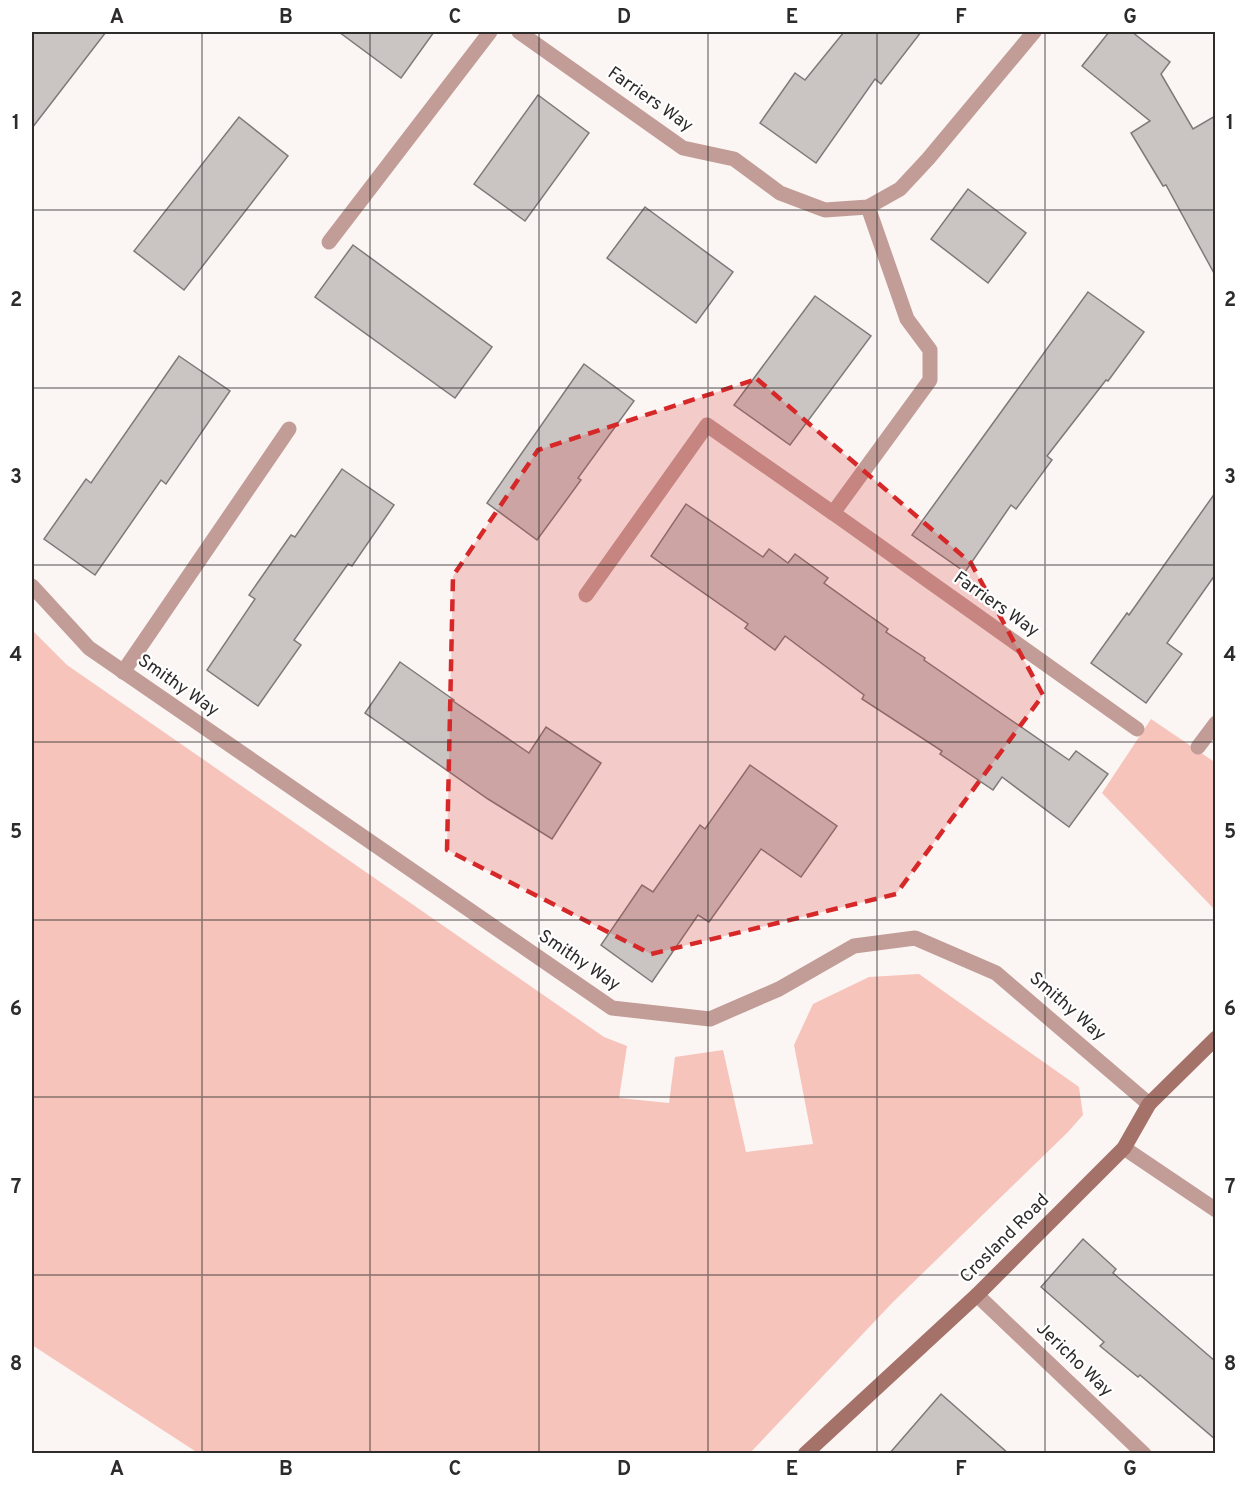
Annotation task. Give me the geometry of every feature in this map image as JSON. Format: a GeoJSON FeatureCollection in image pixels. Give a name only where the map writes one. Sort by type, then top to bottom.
{"type":"FeatureCollection","features":[{"type":"Feature","properties":{"kind":"street"},"geometry":{"type":"LineString","coordinates":[[329,242],[490,32]]}},
{"type":"Feature","properties":{"kind":"street","name":"Farriers Way"},"geometry":{"type":"LineString","coordinates":[[519,32],[682,148],[734,159],[780,193],[825,210],[868,207],[900,189],[928,159],[1034,32]]}},
{"type":"Feature","properties":{"kind":"street"},"geometry":{"type":"LineString","coordinates":[[833,513],[930,380],[930,350],[907,319],[868,207]]}},
{"type":"Feature","properties":{"kind":"street","name":"Farriers Way"},"geometry":{"type":"LineString","coordinates":[[586,595],[707,425],[1137,729]]}},
{"type":"Feature","properties":{"kind":"street"},"geometry":{"type":"LineString","coordinates":[[123,672],[289,429]]}},
{"type":"Feature","properties":{"kind":"street","name":"Smithy Way"},"geometry":{"type":"LineString","coordinates":[[32,586],[89,648],[612,1008],[710,1019],[779,989],[854,946],[915,938],[996,973],[1149,1104]]}},
{"type":"Feature","properties":{"kind":"street"},"geometry":{"type":"LineString","coordinates":[[1198,747],[1215,723]]}},
{"type":"Feature","properties":{"kind":"street","name":"Crosland Road"},"geometry":{"type":"LineString","coordinates":[[805,1454],[977,1295],[1124,1149],[1149,1104],[1215,1038]]}},
{"type":"Feature","properties":{"kind":"street"},"geometry":{"type":"LineString","coordinates":[[1124,1149],[1215,1210]]}},
{"type":"Feature","properties":{"kind":"street","name":"Jericho Way"},"geometry":{"type":"LineString","coordinates":[[977,1295],[1144,1454]]}},
{"type":"Feature","properties":{"kind":"highlighted area"},"geometry":{"type":"Polygon","coordinates":[[[757,379],[971,563],[1043,695],[896,894],[651,954],[447,850],[453,576],[538,450],[757,379]]]}},
{"type":"Feature","properties":{"kind":"shaded area"},"geometry":{"type":"Polygon","coordinates":[[[32,630],[67,665],[604,1037],[627,1046],[619,1098],[669,1103],[675,1057],[723,1050],[746,1152],[813,1144],[794,1045],[813,1004],[869,977],[919,974],[1079,1087],[1083,1115],[893,1302],[750,1453],[198,1453],[32,1345],[32,630]]]}},
{"type":"Feature","properties":{"kind":"shaded area"},"geometry":{"type":"Polygon","coordinates":[[[1151,719],[1213,761],[1215,758],[1215,910],[1102,793],[1151,719]]]}},
{"type":"Feature","properties":{"kind":"building"},"geometry":{"type":"Polygon","coordinates":[[[32,32],[106,32],[32,128],[32,32]]]}},
{"type":"Feature","properties":{"kind":"building"},"geometry":{"type":"Polygon","coordinates":[[[339,32],[434,32],[401,78],[339,32]]]}},
{"type":"Feature","properties":{"kind":"building"},"geometry":{"type":"Polygon","coordinates":[[[844,32],[921,32],[881,84],[875,79],[816,163],[760,123],[795,73],[805,80],[844,32]]]}},
{"type":"Feature","properties":{"kind":"building"},"geometry":{"type":"Polygon","coordinates":[[[1109,32],[1132,32],[1170,62],[1161,74],[1193,129],[1215,116],[1215,275],[1166,185],[1163,186],[1131,133],[1150,121],[1082,66],[1109,32]]]}},
{"type":"Feature","properties":{"kind":"building"},"geometry":{"type":"Polygon","coordinates":[[[538,95],[589,133],[525,221],[474,184],[538,95]]]}},
{"type":"Feature","properties":{"kind":"building"},"geometry":{"type":"Polygon","coordinates":[[[239,117],[288,156],[184,290],[134,251],[239,117]]]}},
{"type":"Feature","properties":{"kind":"building"},"geometry":{"type":"Polygon","coordinates":[[[968,189],[1026,233],[988,283],[931,239],[968,189]]]}},
{"type":"Feature","properties":{"kind":"building"},"geometry":{"type":"Polygon","coordinates":[[[645,207],[733,272],[696,323],[607,258],[645,207]]]}},
{"type":"Feature","properties":{"kind":"building"},"geometry":{"type":"Polygon","coordinates":[[[353,245],[492,347],[455,398],[315,297],[353,245]]]}},
{"type":"Feature","properties":{"kind":"building"},"geometry":{"type":"Polygon","coordinates":[[[1088,292],[1144,332],[1108,381],[1106,380],[1047,456],[1052,460],[1016,509],[1011,505],[965,572],[912,535],[1088,292]]]}},
{"type":"Feature","properties":{"kind":"building"},"geometry":{"type":"Polygon","coordinates":[[[815,296],[871,336],[790,445],[734,405],[815,296]]]}},
{"type":"Feature","properties":{"kind":"building"},"geometry":{"type":"Polygon","coordinates":[[[179,356],[230,391],[166,484],[161,480],[95,575],[44,539],[86,479],[91,483],[179,356]]]}},
{"type":"Feature","properties":{"kind":"building"},"geometry":{"type":"Polygon","coordinates":[[[584,364],[634,401],[578,478],[581,480],[537,540],[487,503],[584,364]]]}},
{"type":"Feature","properties":{"kind":"building"},"geometry":{"type":"Polygon","coordinates":[[[342,469],[394,505],[352,566],[348,564],[294,640],[301,645],[258,706],[207,670],[255,599],[249,595],[291,535],[295,537],[342,469]]]}},
{"type":"Feature","properties":{"kind":"building"},"geometry":{"type":"Polygon","coordinates":[[[1215,493],[1215,575],[1167,643],[1182,654],[1146,703],[1091,663],[1127,613],[1129,615],[1215,493]]]}},
{"type":"Feature","properties":{"kind":"building"},"geometry":{"type":"Polygon","coordinates":[[[686,504],[763,557],[769,549],[788,563],[795,554],[828,578],[824,583],[888,629],[886,632],[925,658],[924,660],[1069,760],[1076,751],[1108,774],[1069,827],[1002,777],[993,790],[940,754],[942,751],[862,699],[864,695],[785,636],[775,650],[745,628],[748,624],[651,556],[686,504]]]}},
{"type":"Feature","properties":{"kind":"building"},"geometry":{"type":"Polygon","coordinates":[[[400,662],[529,753],[546,727],[601,763],[552,839],[488,799],[365,713],[400,662]]]}},
{"type":"Feature","properties":{"kind":"building"},"geometry":{"type":"Polygon","coordinates":[[[750,765],[837,826],[801,877],[761,849],[709,922],[698,915],[652,982],[601,945],[642,885],[653,892],[700,825],[705,829],[750,765]]]}},
{"type":"Feature","properties":{"kind":"building"},"geometry":{"type":"Polygon","coordinates":[[[1083,1239],[1116,1269],[1113,1273],[1215,1361],[1215,1439],[1140,1375],[1138,1377],[1100,1346],[1104,1342],[1041,1287],[1083,1239]]]}},
{"type":"Feature","properties":{"kind":"building"},"geometry":{"type":"Polygon","coordinates":[[[941,1394],[1009,1454],[889,1454],[941,1394]]]}}]}
